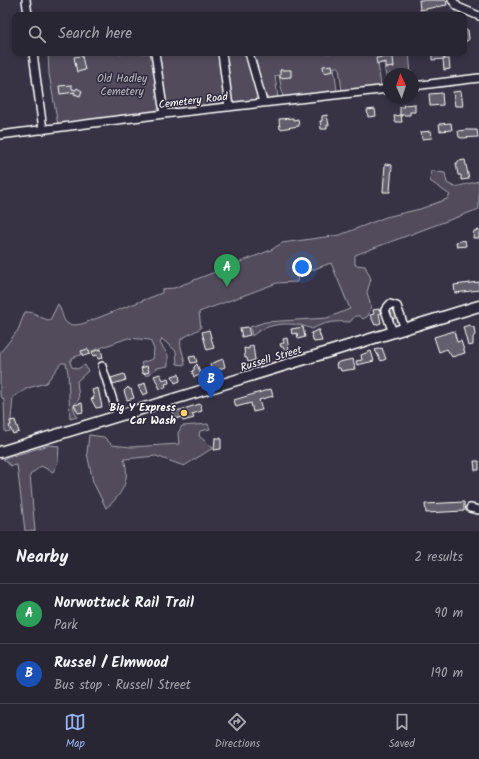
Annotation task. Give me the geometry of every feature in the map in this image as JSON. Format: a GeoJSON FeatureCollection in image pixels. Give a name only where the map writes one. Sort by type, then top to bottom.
{"type":"FeatureCollection","features":[{"type":"Feature","properties":{"kind":"highway","name":"Russell Street"},"geometry":{"type":"LineString","coordinates":[[0,452],[479,306]]}},
{"type":"Feature","properties":{"kind":"street"},"geometry":{"type":"LineString","coordinates":[[26,0],[28,12]]}},
{"type":"Feature","properties":{"kind":"street"},"geometry":{"type":"LineString","coordinates":[[452,0],[458,7],[479,16]]}},
{"type":"Feature","properties":{"kind":"street"},"geometry":{"type":"LineString","coordinates":[[33,56],[43,130]]}},
{"type":"Feature","properties":{"kind":"street"},"geometry":{"type":"LineString","coordinates":[[155,56],[164,114]]}},
{"type":"Feature","properties":{"kind":"street"},"geometry":{"type":"LineString","coordinates":[[222,56],[228,107]]}},
{"type":"Feature","properties":{"kind":"street"},"geometry":{"type":"LineString","coordinates":[[250,56],[264,102]]}},
{"type":"Feature","properties":{"kind":"street"},"geometry":{"type":"LineString","coordinates":[[419,85],[479,78]]}},
{"type":"Feature","properties":{"kind":"street","name":"Cemetery Road"},"geometry":{"type":"LineString","coordinates":[[0,135],[264,102],[383,90]]}},
{"type":"Feature","properties":{"kind":"street"},"geometry":{"type":"LineString","coordinates":[[393,333],[385,310],[390,304],[396,306],[405,329]]}},
{"type":"Feature","properties":{"kind":"street"},"geometry":{"type":"LineString","coordinates":[[102,366],[118,416]]}},
{"type":"Feature","properties":{"kind":"street"},"geometry":{"type":"LineString","coordinates":[[470,508],[479,510]]}},
{"type":"Feature","properties":{"kind":"green space","name":"Old Hadley Cemetery"},"geometry":{"type":"Polygon","coordinates":[[[48,56],[409,56],[410,68],[385,68],[384,63],[378,64],[381,86],[342,91],[339,67],[334,67],[337,91],[283,97],[279,75],[275,76],[278,98],[233,102],[58,125],[49,74],[48,56]]]}},
{"type":"Feature","properties":{"kind":"green space"},"geometry":{"type":"Polygon","coordinates":[[[431,171],[445,173],[447,183],[455,187],[479,181],[479,209],[355,255],[355,265],[365,266],[371,279],[367,292],[371,307],[368,316],[363,319],[360,316],[355,316],[350,322],[330,322],[312,329],[305,326],[281,324],[265,328],[252,336],[250,327],[265,322],[327,318],[350,309],[331,263],[298,275],[297,282],[277,283],[199,312],[201,328],[181,339],[185,365],[177,364],[176,351],[162,339],[160,343],[168,355],[168,366],[157,368],[146,376],[141,363],[153,359],[154,349],[150,340],[128,338],[72,358],[70,362],[72,367],[77,369],[85,365],[88,371],[77,381],[79,399],[73,407],[77,417],[70,419],[68,373],[66,363],[61,363],[46,383],[28,388],[13,397],[10,431],[5,432],[4,400],[0,395],[0,353],[18,330],[25,312],[29,312],[44,319],[50,320],[58,304],[67,323],[70,325],[82,324],[162,293],[162,289],[174,288],[271,250],[282,243],[340,235],[386,217],[420,209],[447,199],[450,195],[430,181],[431,171]]]}},
{"type":"Feature","properties":{"kind":"green space"},"geometry":{"type":"Polygon","coordinates":[[[208,424],[210,429],[200,431],[199,436],[213,448],[184,466],[156,456],[124,459],[126,467],[126,480],[124,486],[117,498],[106,508],[93,482],[87,453],[89,435],[104,437],[112,445],[131,447],[179,444],[178,433],[182,426],[208,424]]]}},
{"type":"Feature","properties":{"kind":"green space"},"geometry":{"type":"Polygon","coordinates":[[[49,445],[59,446],[58,462],[53,472],[41,466],[30,475],[35,531],[25,531],[17,465],[11,466],[3,459],[49,445]]]}},
{"type":"Feature","properties":{"kind":"building"},"geometry":{"type":"Polygon","coordinates":[[[419,0],[446,0],[447,5],[420,10],[419,0]]]}},
{"type":"Feature","properties":{"kind":"building"},"geometry":{"type":"Polygon","coordinates":[[[467,30],[468,30],[469,39],[467,41],[467,30]]]}},
{"type":"Feature","properties":{"kind":"building"},"geometry":{"type":"Polygon","coordinates":[[[82,56],[85,70],[77,72],[74,57],[82,56]]]}},
{"type":"Feature","properties":{"kind":"building"},"geometry":{"type":"Polygon","coordinates":[[[432,56],[444,56],[445,59],[432,60],[432,56]]]}},
{"type":"Feature","properties":{"kind":"building"},"geometry":{"type":"Polygon","coordinates":[[[393,57],[394,67],[386,68],[386,62],[377,64],[376,58],[393,57]]]}},
{"type":"Feature","properties":{"kind":"building"},"geometry":{"type":"Polygon","coordinates":[[[443,59],[449,59],[450,69],[444,70],[443,59]]]}},
{"type":"Feature","properties":{"kind":"building"},"geometry":{"type":"Polygon","coordinates":[[[332,65],[333,71],[324,73],[323,66],[332,65]]]}},
{"type":"Feature","properties":{"kind":"building"},"geometry":{"type":"Polygon","coordinates":[[[280,70],[291,70],[291,77],[280,78],[280,70]]]}},
{"type":"Feature","properties":{"kind":"building"},"geometry":{"type":"Polygon","coordinates":[[[72,85],[72,89],[76,90],[77,88],[82,91],[80,96],[74,94],[75,92],[60,94],[59,86],[72,85]]]}},
{"type":"Feature","properties":{"kind":"building"},"geometry":{"type":"Polygon","coordinates":[[[461,91],[463,106],[455,106],[453,92],[461,91]]]}},
{"type":"Feature","properties":{"kind":"building"},"geometry":{"type":"Polygon","coordinates":[[[442,93],[443,105],[430,106],[429,94],[442,93]]]}},
{"type":"Feature","properties":{"kind":"building"},"geometry":{"type":"Polygon","coordinates":[[[415,104],[415,112],[410,112],[410,115],[400,115],[400,107],[404,107],[403,105],[415,104]]]}},
{"type":"Feature","properties":{"kind":"building"},"geometry":{"type":"Polygon","coordinates":[[[375,109],[376,116],[368,117],[367,110],[375,109]]]}},
{"type":"Feature","properties":{"kind":"building"},"geometry":{"type":"Polygon","coordinates":[[[327,115],[329,125],[327,125],[327,129],[321,129],[320,121],[322,121],[322,116],[327,115]]]}},
{"type":"Feature","properties":{"kind":"building"},"geometry":{"type":"Polygon","coordinates":[[[401,115],[402,122],[395,122],[394,116],[401,115]]]}},
{"type":"Feature","properties":{"kind":"building"},"geometry":{"type":"Polygon","coordinates":[[[293,118],[293,120],[298,119],[299,126],[280,129],[279,119],[293,118]]]}},
{"type":"Feature","properties":{"kind":"building"},"geometry":{"type":"Polygon","coordinates":[[[451,123],[452,130],[440,131],[439,124],[451,123]]]}},
{"type":"Feature","properties":{"kind":"building"},"geometry":{"type":"Polygon","coordinates":[[[477,130],[478,137],[459,137],[458,131],[477,130]]]}},
{"type":"Feature","properties":{"kind":"building"},"geometry":{"type":"Polygon","coordinates":[[[431,131],[432,138],[422,139],[421,132],[431,131]]]}},
{"type":"Feature","properties":{"kind":"building"},"geometry":{"type":"Polygon","coordinates":[[[465,160],[469,179],[461,180],[461,175],[458,175],[456,163],[458,163],[458,161],[465,160]]]}},
{"type":"Feature","properties":{"kind":"building"},"geometry":{"type":"Polygon","coordinates":[[[385,164],[392,165],[390,192],[383,192],[385,164]]]}},
{"type":"Feature","properties":{"kind":"building"},"geometry":{"type":"Polygon","coordinates":[[[479,230],[479,238],[473,238],[474,231],[479,230]]]}},
{"type":"Feature","properties":{"kind":"building"},"geometry":{"type":"Polygon","coordinates":[[[465,240],[466,246],[457,247],[456,242],[465,240]]]}},
{"type":"Feature","properties":{"kind":"building"},"geometry":{"type":"Polygon","coordinates":[[[479,282],[479,290],[455,293],[454,285],[479,282]]]}},
{"type":"Feature","properties":{"kind":"building"},"geometry":{"type":"Polygon","coordinates":[[[379,309],[381,313],[379,313],[381,323],[375,325],[370,315],[374,314],[373,310],[379,309]]]}},
{"type":"Feature","properties":{"kind":"building"},"geometry":{"type":"Polygon","coordinates":[[[393,309],[398,317],[392,319],[390,310],[393,309]]]}},
{"type":"Feature","properties":{"kind":"building"},"geometry":{"type":"Polygon","coordinates":[[[470,325],[471,327],[474,327],[475,335],[473,337],[473,345],[468,346],[463,327],[470,325]]]}},
{"type":"Feature","properties":{"kind":"building"},"geometry":{"type":"Polygon","coordinates":[[[248,327],[250,335],[242,337],[240,328],[248,327]]]}},
{"type":"Feature","properties":{"kind":"building"},"geometry":{"type":"Polygon","coordinates":[[[303,327],[305,337],[298,339],[297,333],[292,334],[291,329],[303,327]]]}},
{"type":"Feature","properties":{"kind":"building"},"geometry":{"type":"Polygon","coordinates":[[[209,330],[214,348],[207,350],[202,332],[209,330]]]}},
{"type":"Feature","properties":{"kind":"building"},"geometry":{"type":"Polygon","coordinates":[[[320,330],[319,332],[322,341],[314,342],[311,333],[320,330]]]}},
{"type":"Feature","properties":{"kind":"building"},"geometry":{"type":"Polygon","coordinates":[[[454,331],[457,342],[461,341],[465,353],[452,357],[447,349],[439,352],[434,337],[454,331]]]}},
{"type":"Feature","properties":{"kind":"building"},"geometry":{"type":"Polygon","coordinates":[[[287,338],[289,350],[285,351],[280,344],[284,343],[283,339],[287,338]]]}},
{"type":"Feature","properties":{"kind":"building"},"geometry":{"type":"Polygon","coordinates":[[[253,345],[255,360],[248,362],[247,358],[245,358],[244,348],[249,349],[249,347],[253,345]]]}},
{"type":"Feature","properties":{"kind":"building"},"geometry":{"type":"Polygon","coordinates":[[[382,348],[386,359],[381,361],[375,350],[382,348]]]}},
{"type":"Feature","properties":{"kind":"building"},"geometry":{"type":"Polygon","coordinates":[[[88,349],[90,354],[83,356],[81,351],[88,349]]]}},
{"type":"Feature","properties":{"kind":"building"},"geometry":{"type":"Polygon","coordinates":[[[101,349],[103,358],[98,359],[97,355],[93,356],[92,352],[101,349]]]}},
{"type":"Feature","properties":{"kind":"building"},"geometry":{"type":"Polygon","coordinates":[[[371,351],[374,361],[357,365],[356,361],[362,360],[361,355],[371,351]]]}},
{"type":"Feature","properties":{"kind":"building"},"geometry":{"type":"Polygon","coordinates":[[[195,356],[197,362],[191,363],[189,357],[195,356]]]}},
{"type":"Feature","properties":{"kind":"building"},"geometry":{"type":"Polygon","coordinates":[[[223,359],[225,367],[212,372],[210,364],[223,359]]]}},
{"type":"Feature","properties":{"kind":"building"},"geometry":{"type":"Polygon","coordinates":[[[353,359],[355,369],[341,371],[340,368],[337,368],[336,364],[339,362],[353,359]]]}},
{"type":"Feature","properties":{"kind":"building"},"geometry":{"type":"Polygon","coordinates":[[[197,364],[201,375],[194,377],[192,371],[197,364]]]}},
{"type":"Feature","properties":{"kind":"building"},"geometry":{"type":"Polygon","coordinates":[[[147,366],[149,372],[143,374],[141,368],[147,366]]]}},
{"type":"Feature","properties":{"kind":"building"},"geometry":{"type":"Polygon","coordinates":[[[124,374],[126,380],[113,384],[111,378],[124,374]]]}},
{"type":"Feature","properties":{"kind":"building"},"geometry":{"type":"Polygon","coordinates":[[[160,374],[163,380],[168,378],[169,383],[165,384],[166,387],[160,389],[154,376],[160,374]]]}},
{"type":"Feature","properties":{"kind":"building"},"geometry":{"type":"Polygon","coordinates":[[[179,374],[180,381],[175,383],[172,376],[179,374]]]}},
{"type":"Feature","properties":{"kind":"building"},"geometry":{"type":"Polygon","coordinates":[[[145,383],[148,393],[143,395],[138,386],[145,383]]]}},
{"type":"Feature","properties":{"kind":"building"},"geometry":{"type":"Polygon","coordinates":[[[128,387],[131,389],[134,398],[127,400],[124,391],[128,387]]]}},
{"type":"Feature","properties":{"kind":"building"},"geometry":{"type":"Polygon","coordinates":[[[98,388],[102,407],[96,408],[91,399],[94,398],[92,390],[98,388]]]}},
{"type":"Feature","properties":{"kind":"building"},"geometry":{"type":"Polygon","coordinates":[[[271,389],[273,396],[259,400],[262,410],[253,412],[251,403],[236,407],[234,400],[271,389]]]}},
{"type":"Feature","properties":{"kind":"building"},"geometry":{"type":"Polygon","coordinates":[[[82,403],[83,412],[78,413],[74,405],[82,403]]]}},
{"type":"Feature","properties":{"kind":"building","name":"Big Y Express Car Wash"},"geometry":{"type":"Polygon","coordinates":[[[200,404],[202,411],[192,414],[194,418],[183,421],[182,417],[175,419],[173,412],[200,404]]]}},
{"type":"Feature","properties":{"kind":"building"},"geometry":{"type":"Polygon","coordinates":[[[15,420],[19,432],[13,434],[9,426],[11,425],[10,421],[15,420]]]}},
{"type":"Feature","properties":{"kind":"building"},"geometry":{"type":"Polygon","coordinates":[[[215,438],[221,438],[221,449],[214,450],[215,438]]]}},
{"type":"Feature","properties":{"kind":"building"},"geometry":{"type":"Polygon","coordinates":[[[474,461],[479,461],[479,470],[475,470],[474,461]]]}},
{"type":"Feature","properties":{"kind":"building"},"geometry":{"type":"Polygon","coordinates":[[[464,502],[464,511],[426,513],[425,504],[464,502]]]}},
{"type":"Feature","properties":{"kind":"place","name":"Norwottuck Rail Trail"},"geometry":{"type":"Point","coordinates":[227,287]}},
{"type":"Feature","properties":{"kind":"place","name":"Russel / Elmwood"},"geometry":{"type":"Point","coordinates":[211,399]}},
{"type":"Feature","properties":{"kind":"place","name":"Big Y Express Car Wash"},"geometry":{"type":"Point","coordinates":[184,413]}}]}
